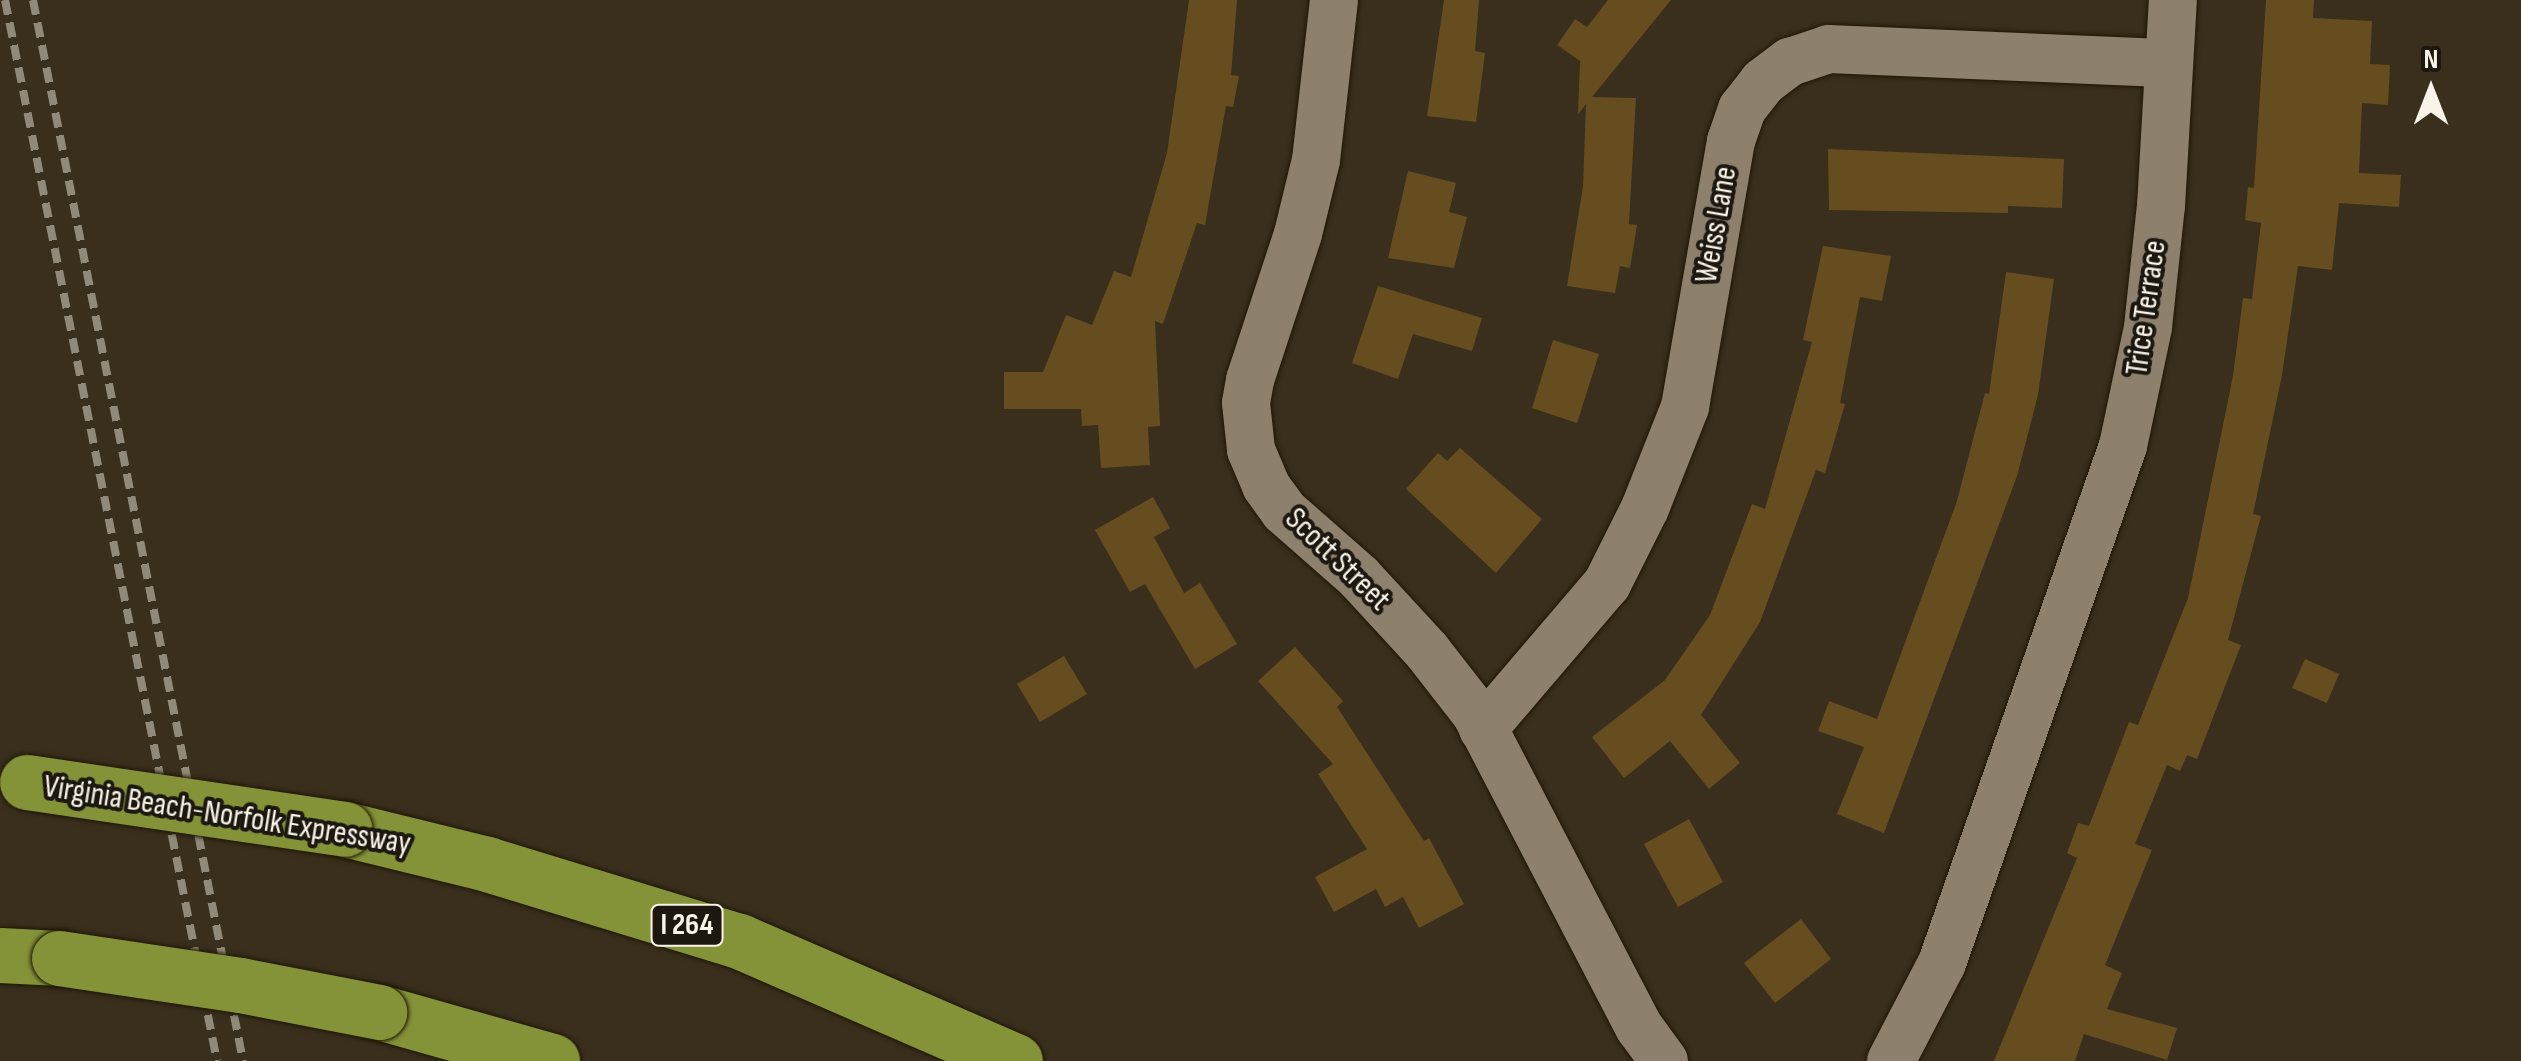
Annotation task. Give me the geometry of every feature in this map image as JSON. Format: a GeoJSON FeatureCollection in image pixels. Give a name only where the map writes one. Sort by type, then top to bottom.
{"type":"FeatureCollection","features":[{"type":"Feature","properties":{"kind":"highway","name":"Virginia Beach-Norfolk Expressway"},"geometry":{"type":"LineString","coordinates":[[14,782],[345,829],[487,864],[739,941],[1015,1061]]}},
{"type":"Feature","properties":{"kind":"highway"},"geometry":{"type":"LineString","coordinates":[[0,954],[58,958],[240,985],[379,1012],[552,1061]]}},
{"type":"Feature","properties":{"kind":"street","name":"Scott Street"},"geometry":{"type":"LineString","coordinates":[[1334,0],[1316,160],[1298,234],[1250,380],[1246,403],[1251,450],[1266,486],[1284,511],[1359,577],[1427,651],[1483,728],[1639,1027],[1664,1061]]}},
{"type":"Feature","properties":{"kind":"street","name":"Trice Terrace"},"geometry":{"type":"LineString","coordinates":[[1891,1061],[1942,963],[2124,446],[2148,327],[2161,206],[2173,0]]}},
{"type":"Feature","properties":{"kind":"street","name":"Weiss Lane"},"geometry":{"type":"LineString","coordinates":[[1483,728],[1606,584],[1646,508],[1686,407],[1732,142],[1742,109],[1763,82],[1790,62],[1829,49],[2169,63]]}},
{"type":"Feature","properties":{"kind":"building"},"geometry":{"type":"Polygon","coordinates":[[[1189,0],[1237,0],[1231,75],[1239,76],[1233,107],[1226,106],[1205,225],[1197,223],[1163,324],[1155,321],[1160,426],[1148,427],[1150,465],[1101,468],[1098,425],[1082,426],[1081,409],[1004,409],[1004,372],[1043,372],[1066,315],[1092,325],[1114,271],[1131,277],[1167,153],[1189,0]]]}},
{"type":"Feature","properties":{"kind":"building"},"geometry":{"type":"Polygon","coordinates":[[[1444,0],[1479,0],[1475,51],[1485,53],[1476,122],[1427,116],[1444,0]]]}},
{"type":"Feature","properties":{"kind":"building"},"geometry":{"type":"Polygon","coordinates":[[[1608,0],[1671,0],[1592,97],[1636,98],[1629,224],[1637,225],[1630,268],[1620,266],[1615,293],[1567,286],[1583,186],[1586,104],[1578,114],[1580,61],[1557,45],[1575,19],[1587,27],[1608,0]]]}},
{"type":"Feature","properties":{"kind":"building"},"geometry":{"type":"Polygon","coordinates":[[[2266,0],[2314,0],[2313,18],[2372,21],[2370,64],[2390,65],[2388,105],[2362,103],[2359,173],[2401,175],[2399,207],[2339,203],[2332,270],[2298,266],[2282,375],[2253,514],[2261,516],[2228,640],[2241,645],[2197,759],[2187,755],[2180,771],[2167,765],[2135,844],[2152,850],[2105,965],[2122,973],[2107,1009],[2177,1028],[2167,1060],[2084,1034],[2075,1061],[1994,1061],[2077,858],[2067,853],[2078,823],[2089,826],[2129,722],[2138,725],[2188,598],[2233,376],[2243,298],[2252,299],[2261,223],[2245,220],[2248,187],[2254,188],[2266,0]]]}},
{"type":"Feature","properties":{"kind":"building"},"geometry":{"type":"Polygon","coordinates":[[[1828,149],[2064,159],[2062,208],[2008,206],[2008,213],[1829,210],[1828,149]]]}},
{"type":"Feature","properties":{"kind":"building"},"geometry":{"type":"Polygon","coordinates":[[[1408,171],[1456,183],[1449,212],[1467,217],[1454,268],[1388,258],[1408,171]]]}},
{"type":"Feature","properties":{"kind":"building"},"geometry":{"type":"Polygon","coordinates":[[[1823,246],[1891,256],[1882,301],[1860,297],[1840,403],[1845,404],[1825,473],[1816,470],[1760,622],[1701,715],[1740,763],[1709,789],[1670,741],[1624,778],[1592,737],[1665,680],[1710,615],[1752,504],[1765,509],[1812,342],[1803,340],[1823,246]]]}},
{"type":"Feature","properties":{"kind":"building"},"geometry":{"type":"Polygon","coordinates":[[[2006,272],[2054,279],[2038,395],[2017,476],[1884,833],[1837,814],[1864,747],[1818,731],[1829,701],[1877,719],[1957,501],[1985,393],[1989,394],[2006,272]]]}},
{"type":"Feature","properties":{"kind":"building"},"geometry":{"type":"Polygon","coordinates":[[[1378,286],[1482,318],[1472,351],[1413,334],[1398,379],[1352,363],[1378,286]]]}},
{"type":"Feature","properties":{"kind":"building"},"geometry":{"type":"Polygon","coordinates":[[[1553,340],[1599,354],[1577,423],[1532,408],[1553,340]]]}},
{"type":"Feature","properties":{"kind":"building"},"geometry":{"type":"Polygon","coordinates":[[[1460,448],[1542,519],[1496,573],[1406,489],[1438,453],[1447,461],[1460,448]]]}},
{"type":"Feature","properties":{"kind":"building"},"geometry":{"type":"Polygon","coordinates":[[[1153,497],[1170,528],[1154,537],[1184,593],[1200,583],[1237,644],[1195,669],[1145,584],[1130,592],[1095,530],[1153,497]]]}},
{"type":"Feature","properties":{"kind":"building"},"geometry":{"type":"Polygon","coordinates":[[[1295,647],[1343,701],[1337,707],[1424,841],[1429,838],[1464,904],[1419,928],[1403,897],[1385,907],[1376,889],[1334,912],[1315,877],[1367,849],[1318,774],[1333,764],[1258,681],[1295,647]]]}},
{"type":"Feature","properties":{"kind":"building"},"geometry":{"type":"Polygon","coordinates":[[[1064,656],[1087,694],[1040,722],[1017,684],[1064,656]]]}},
{"type":"Feature","properties":{"kind":"building"},"geometry":{"type":"Polygon","coordinates":[[[2305,659],[2339,674],[2327,703],[2292,688],[2305,659]]]}},
{"type":"Feature","properties":{"kind":"building"},"geometry":{"type":"Polygon","coordinates":[[[1689,819],[1723,882],[1678,907],[1644,844],[1689,819]]]}},
{"type":"Feature","properties":{"kind":"building"},"geometry":{"type":"Polygon","coordinates":[[[1801,919],[1831,959],[1775,1003],[1744,963],[1801,919]]]}},
{"type":"Feature","properties":{"kind":"railway"},"geometry":{"type":"LineString","coordinates":[[5,0],[217,1061]]}},
{"type":"Feature","properties":{"kind":"railway"},"geometry":{"type":"LineString","coordinates":[[33,0],[243,1061]]}}]}
